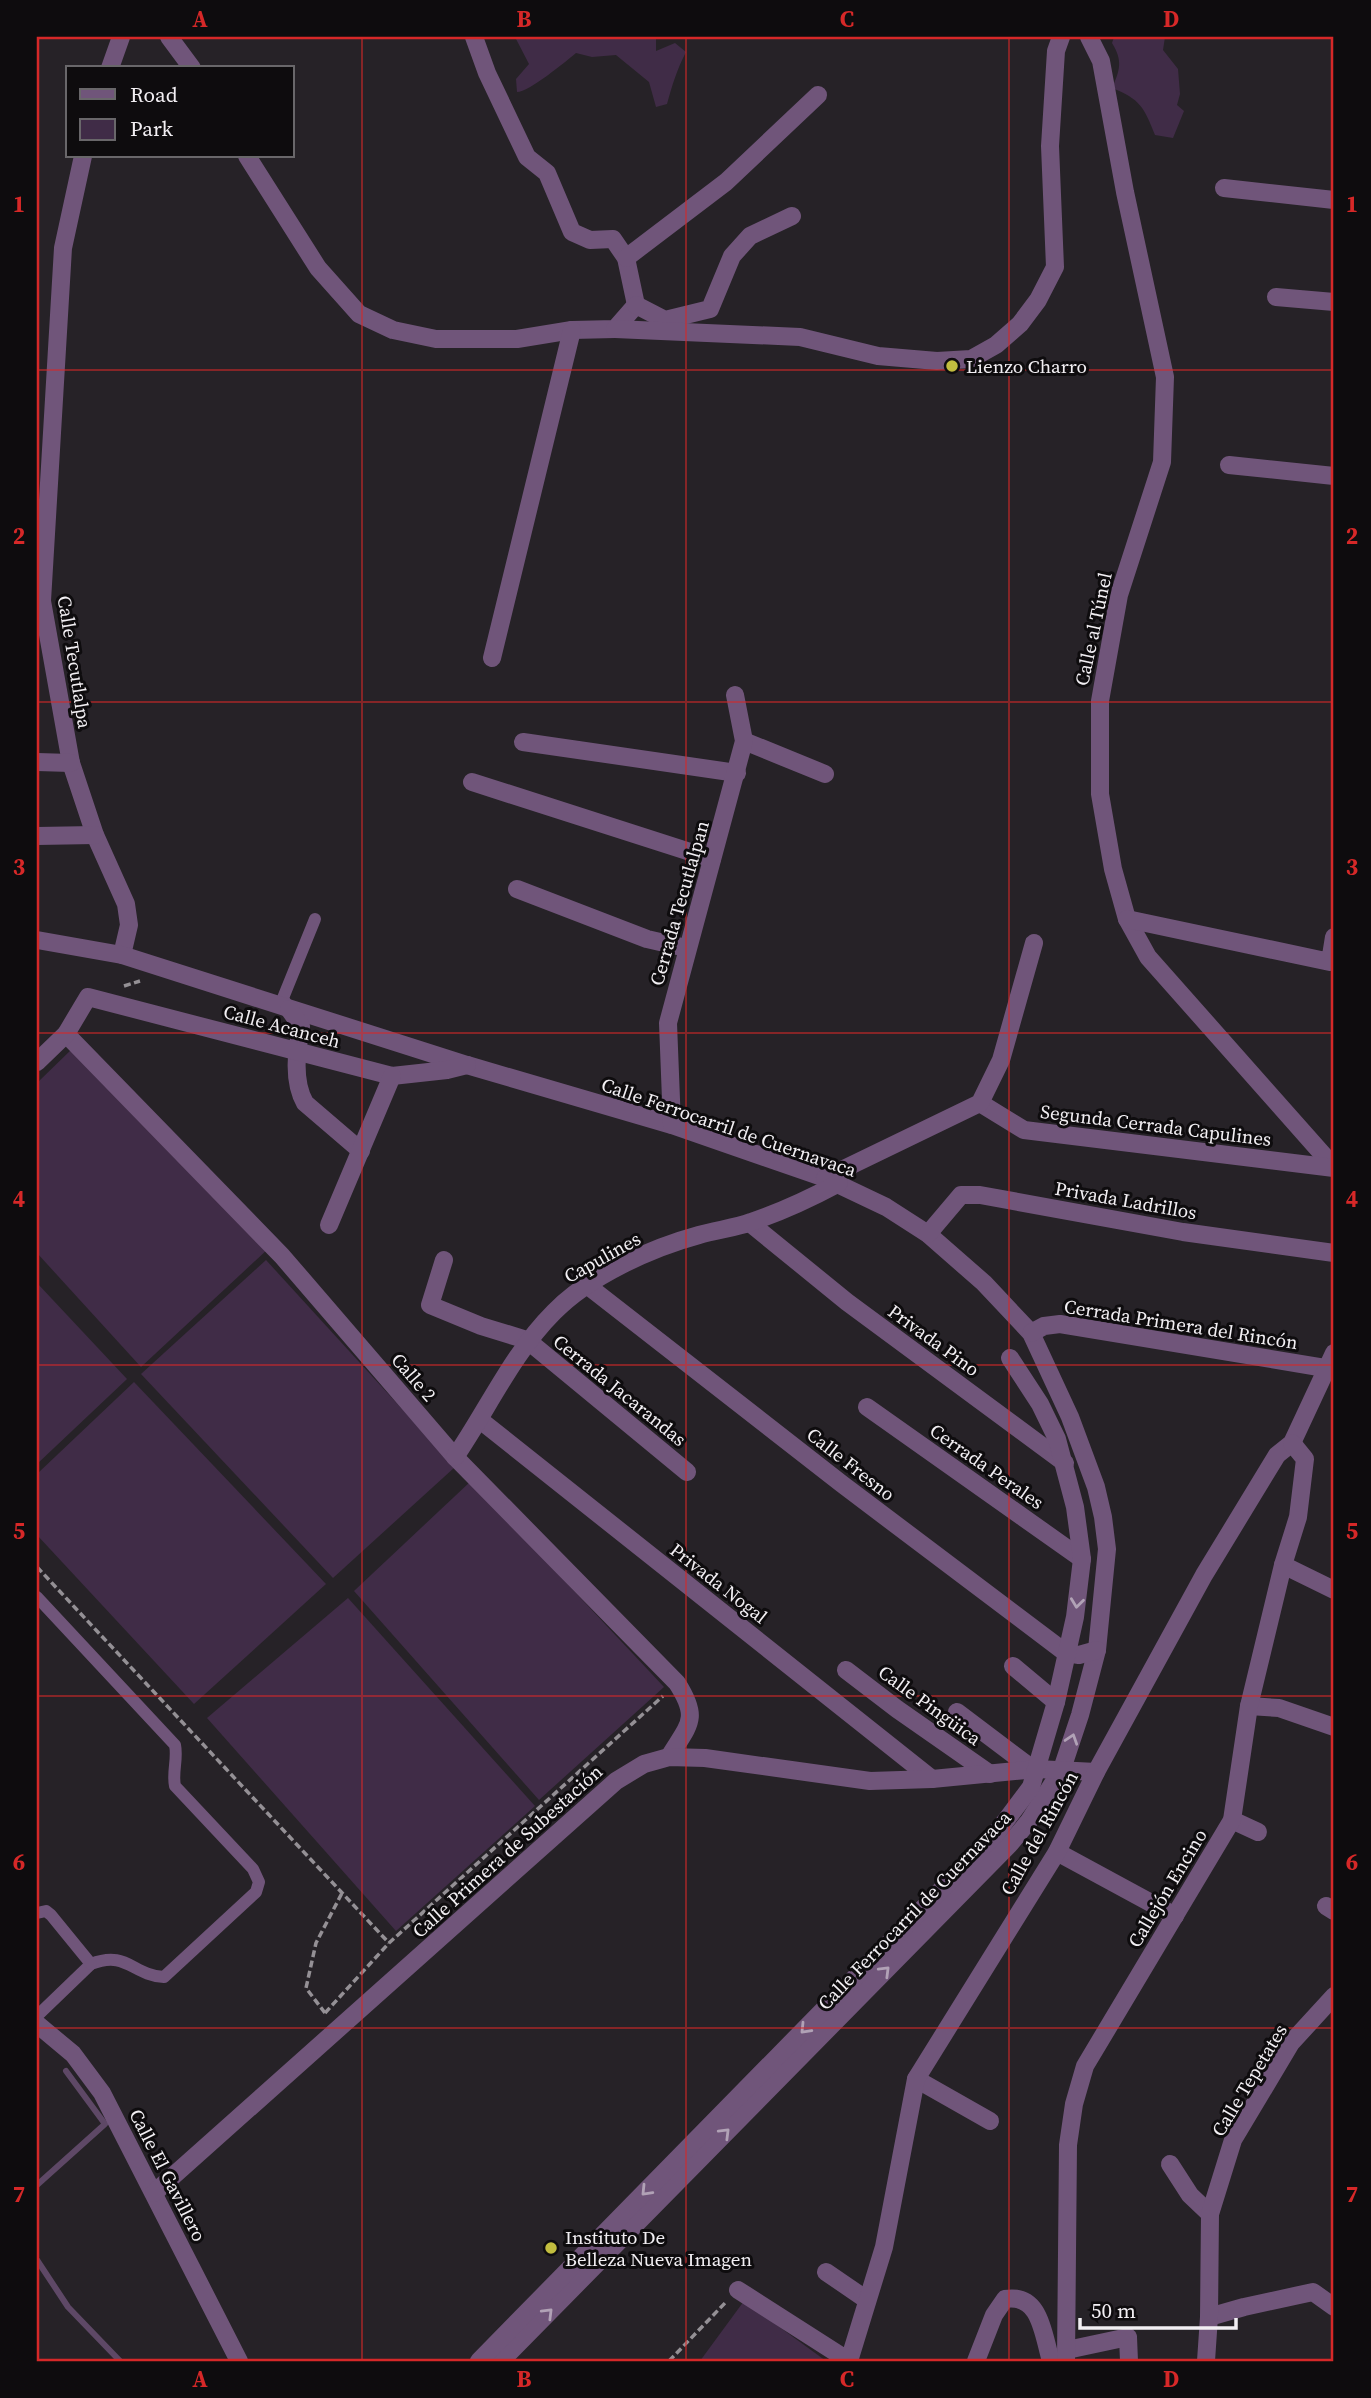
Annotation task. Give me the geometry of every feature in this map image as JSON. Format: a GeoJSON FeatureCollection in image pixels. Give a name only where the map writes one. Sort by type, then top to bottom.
{"type":"FeatureCollection","features":[{"type":"Feature","properties":{"kind":"street"},"geometry":{"type":"LineString","coordinates":[[111,66],[121,37]]}},
{"type":"Feature","properties":{"kind":"street"},"geometry":{"type":"LineString","coordinates":[[169,37],[190,66]]}},
{"type":"Feature","properties":{"kind":"street"},"geometry":{"type":"LineString","coordinates":[[474,37],[487,73],[527,157],[547,173],[572,232],[590,240],[613,239],[626,258],[636,305]]}},
{"type":"Feature","properties":{"kind":"street"},"geometry":{"type":"LineString","coordinates":[[248,158],[318,268],[359,314],[393,330],[436,340],[517,340],[572,330],[615,329],[800,337],[878,356],[937,361],[971,359],[996,345],[1020,324],[1038,300],[1055,267],[1050,146],[1056,51],[1061,37]]}},
{"type":"Feature","properties":{"kind":"street","name":"Calle al Túnel"},"geometry":{"type":"LineString","coordinates":[[1089,37],[1101,61],[1125,192],[1165,377],[1162,463],[1119,595],[1100,701],[1100,794],[1113,869],[1127,919],[1148,957],[1334,1168]]}},
{"type":"Feature","properties":{"kind":"street"},"geometry":{"type":"LineString","coordinates":[[626,258],[726,182],[818,95]]}},
{"type":"Feature","properties":{"kind":"street","name":"Calle Tecutlalpa"},"geometry":{"type":"LineString","coordinates":[[83,158],[63,248],[42,601],[44,662],[71,763],[95,835],[126,904],[129,925],[122,955]]}},
{"type":"Feature","properties":{"kind":"street"},"geometry":{"type":"LineString","coordinates":[[1224,188],[1334,200]]}},
{"type":"Feature","properties":{"kind":"street"},"geometry":{"type":"LineString","coordinates":[[636,305],[665,320],[710,309],[732,256],[750,236],[792,216]]}},
{"type":"Feature","properties":{"kind":"street"},"geometry":{"type":"LineString","coordinates":[[1276,297],[1334,302]]}},
{"type":"Feature","properties":{"kind":"street"},"geometry":{"type":"LineString","coordinates":[[615,329],[636,305]]}},
{"type":"Feature","properties":{"kind":"street"},"geometry":{"type":"LineString","coordinates":[[492,658],[572,330]]}},
{"type":"Feature","properties":{"kind":"street"},"geometry":{"type":"LineString","coordinates":[[1229,466],[1334,476]]}},
{"type":"Feature","properties":{"kind":"street","name":"Cerrada Tecutlalpan"},"geometry":{"type":"LineString","coordinates":[[672,1125],[668,1023],[686,948],[737,774],[744,741],[735,695]]}},
{"type":"Feature","properties":{"kind":"street"},"geometry":{"type":"LineString","coordinates":[[744,741],[825,774]]}},
{"type":"Feature","properties":{"kind":"street"},"geometry":{"type":"LineString","coordinates":[[523,742],[737,774]]}},
{"type":"Feature","properties":{"kind":"street"},"geometry":{"type":"LineString","coordinates":[[37,762],[71,763]]}},
{"type":"Feature","properties":{"kind":"street"},"geometry":{"type":"LineString","coordinates":[[472,782],[712,859]]}},
{"type":"Feature","properties":{"kind":"street"},"geometry":{"type":"LineString","coordinates":[[37,836],[95,835]]}},
{"type":"Feature","properties":{"kind":"street"},"geometry":{"type":"LineString","coordinates":[[517,889],[647,939],[686,948]]}},
{"type":"Feature","properties":{"kind":"street"},"geometry":{"type":"LineString","coordinates":[[1127,919],[1330,962],[1334,937]]}},
{"type":"Feature","properties":{"kind":"street","name":"Calle Ferrocarril de Cuernavaca"},"geometry":{"type":"LineString","coordinates":[[37,940],[122,955],[467,1065],[672,1125],[832,1180],[886,1207],[928,1234],[984,1283],[1031,1333],[1070,1416],[1096,1487],[1107,1549],[1097,1650],[1062,1769],[1029,1821],[1009,1845],[500,2361]]}},
{"type":"Feature","properties":{"kind":"street"},"geometry":{"type":"LineString","coordinates":[[980,1103],[1001,1060],[1034,943]]}},
{"type":"Feature","properties":{"kind":"street","name":"Calle Acanceh"},"geometry":{"type":"LineString","coordinates":[[66,1034],[88,996],[393,1076],[467,1065]]}},
{"type":"Feature","properties":{"kind":"street"},"geometry":{"type":"LineString","coordinates":[[289,1009],[301,1026],[296,1052],[300,1094],[305,1103],[361,1151]]}},
{"type":"Feature","properties":{"kind":"street"},"geometry":{"type":"LineString","coordinates":[[37,1062],[66,1034]]}},
{"type":"Feature","properties":{"kind":"street","name":"Calle 2"},"geometry":{"type":"LineString","coordinates":[[66,1034],[282,1256],[456,1457],[677,1683],[689,1701],[691,1720],[669,1757]]}},
{"type":"Feature","properties":{"kind":"street"},"geometry":{"type":"LineString","coordinates":[[329,1225],[393,1076]]}},
{"type":"Feature","properties":{"kind":"street","name":"Segunda Cerrada Capulines"},"geometry":{"type":"LineString","coordinates":[[980,1103],[1024,1130],[1334,1168]]}},
{"type":"Feature","properties":{"kind":"street","name":"Capulines"},"geometry":{"type":"LineString","coordinates":[[456,1457],[527,1340],[556,1310],[588,1286],[634,1259],[697,1236],[750,1223],[980,1103]]}},
{"type":"Feature","properties":{"kind":"street","name":"Privada Ladrillos"},"geometry":{"type":"LineString","coordinates":[[928,1234],[961,1195],[981,1195],[1183,1232],[1334,1253]]}},
{"type":"Feature","properties":{"kind":"street","name":"Privada Pino"},"geometry":{"type":"LineString","coordinates":[[750,1223],[846,1302],[1096,1487]]}},
{"type":"Feature","properties":{"kind":"street"},"geometry":{"type":"LineString","coordinates":[[444,1260],[430,1306],[527,1340]]}},
{"type":"Feature","properties":{"kind":"street","name":"Calle Fresno"},"geometry":{"type":"LineString","coordinates":[[588,1286],[842,1484],[1066,1653]]}},
{"type":"Feature","properties":{"kind":"street","name":"Cerrada Primera del Rincón"},"geometry":{"type":"LineString","coordinates":[[1031,1333],[1044,1326],[1060,1324],[1330,1360]]}},
{"type":"Feature","properties":{"kind":"street","name":"Cerrada Jacarandas"},"geometry":{"type":"LineString","coordinates":[[527,1340],[687,1472]]}},
{"type":"Feature","properties":{"kind":"street","name":"Calle Ferrocarril de Cuernavaca"},"geometry":{"type":"LineString","coordinates":[[479,2361],[995,1835],[1031,1787],[1056,1702],[1075,1617],[1082,1559],[1075,1507],[1057,1439],[1040,1404],[1010,1358]]}},
{"type":"Feature","properties":{"kind":"street","name":"Calle del Rincón"},"geometry":{"type":"LineString","coordinates":[[849,2361],[884,2247],[916,2079],[1057,1852],[1096,1772],[1204,1575],[1278,1455],[1292,1443],[1330,1360]]}},
{"type":"Feature","properties":{"kind":"street","name":"Cerrada Perales"},"geometry":{"type":"LineString","coordinates":[[867,1407],[1082,1559]]}},
{"type":"Feature","properties":{"kind":"street","name":"Privada Nogal"},"geometry":{"type":"LineString","coordinates":[[480,1420],[932,1779]]}},
{"type":"Feature","properties":{"kind":"street","name":"Callejón Encino"},"geometry":{"type":"LineString","coordinates":[[1129,2361],[1128,2337],[1066,2356],[1068,2145],[1074,2104],[1086,2066],[1232,1820],[1249,1706],[1297,1517],[1305,1459],[1292,1443]]}},
{"type":"Feature","properties":{"kind":"street"},"geometry":{"type":"LineString","coordinates":[[1283,1565],[1334,1590]]}},
{"type":"Feature","properties":{"kind":"street"},"geometry":{"type":"LineString","coordinates":[[1066,1653],[1079,1655],[1097,1650]]}},
{"type":"Feature","properties":{"kind":"street"},"geometry":{"type":"LineString","coordinates":[[1013,1666],[1056,1702]]}},
{"type":"Feature","properties":{"kind":"street","name":"Calle Pingüica"},"geometry":{"type":"LineString","coordinates":[[846,1670],[990,1774]]}},
{"type":"Feature","properties":{"kind":"street"},"geometry":{"type":"LineString","coordinates":[[1249,1706],[1279,1708],[1334,1727]]}},
{"type":"Feature","properties":{"kind":"street"},"geometry":{"type":"LineString","coordinates":[[957,1712],[1035,1770]]}},
{"type":"Feature","properties":{"kind":"street","name":"Calle Primera de Subestación"},"geometry":{"type":"LineString","coordinates":[[155,2193],[615,1781],[645,1764],[669,1757],[705,1758],[870,1781],[932,1779],[1035,1770],[1096,1772]]}},
{"type":"Feature","properties":{"kind":"street"},"geometry":{"type":"LineString","coordinates":[[1232,1820],[1258,1832]]}},
{"type":"Feature","properties":{"kind":"street"},"geometry":{"type":"LineString","coordinates":[[1057,1852],[1175,1916]]}},
{"type":"Feature","properties":{"kind":"street","name":"Calle Tepetates"},"geometry":{"type":"LineString","coordinates":[[1206,2361],[1210,2214],[1233,2140],[1291,2043],[1334,1996]]}},
{"type":"Feature","properties":{"kind":"street","name":"Calle El Gavillero"},"geometry":{"type":"LineString","coordinates":[[37,2024],[73,2054],[102,2092],[239,2361]]}},
{"type":"Feature","properties":{"kind":"street"},"geometry":{"type":"LineString","coordinates":[[916,2079],[990,2121]]}},
{"type":"Feature","properties":{"kind":"street"},"geometry":{"type":"LineString","coordinates":[[1170,2164],[1190,2195],[1210,2214]]}},
{"type":"Feature","properties":{"kind":"street"},"geometry":{"type":"LineString","coordinates":[[826,2272],[867,2300]]}},
{"type":"Feature","properties":{"kind":"street"},"geometry":{"type":"LineString","coordinates":[[738,2290],[849,2361]]}},
{"type":"Feature","properties":{"kind":"street"},"geometry":{"type":"LineString","coordinates":[[1209,2317],[1313,2292],[1334,2307]]}},
{"type":"Feature","properties":{"kind":"street"},"geometry":{"type":"LineString","coordinates":[[976,2361],[993,2315],[1005,2299],[1018,2297],[1029,2303],[1037,2313],[1051,2361]]}},
{"type":"Feature","properties":{"kind":"lane"},"geometry":{"type":"LineString","coordinates":[[289,1009],[284,998],[315,919]]}},
{"type":"Feature","properties":{"kind":"lane"},"geometry":{"type":"LineString","coordinates":[[37,1597],[175,1745],[175,1786],[253,1869],[259,1882],[256,1892],[164,1977],[148,1974],[118,1958],[91,1964],[37,2016]]}},
{"type":"Feature","properties":{"kind":"lane"},"geometry":{"type":"LineString","coordinates":[[37,1913],[46,1911],[51,1915],[91,1964]]}},
{"type":"Feature","properties":{"kind":"path"},"geometry":{"type":"LineString","coordinates":[[37,1567],[388,1943]]}},
{"type":"Feature","properties":{"kind":"path"},"geometry":{"type":"LineString","coordinates":[[324,2012],[388,1943],[677,1683]]}},
{"type":"Feature","properties":{"kind":"path"},"geometry":{"type":"LineString","coordinates":[[338,2030],[306,1988],[316,1943],[342,1893]]}},
{"type":"Feature","properties":{"kind":"path"},"geometry":{"type":"LineString","coordinates":[[669,2361],[738,2290]]}},
{"type":"Feature","properties":{"kind":"green space"},"geometry":{"type":"Polygon","coordinates":[[[515,37],[665,37],[656,39],[656,51],[675,43],[686,52],[667,104],[656,107],[649,82],[616,55],[592,57],[576,53],[538,82],[517,92],[516,79],[529,64],[515,37]]]}},
{"type":"Feature","properties":{"kind":"green space"},"geometry":{"type":"Polygon","coordinates":[[[1114,37],[1165,37],[1163,50],[1178,69],[1180,94],[1177,105],[1184,111],[1173,138],[1155,135],[1140,105],[1112,88],[1119,65],[1112,43],[1114,37]]]}},
{"type":"Feature","properties":{"kind":"green space"},"geometry":{"type":"Polygon","coordinates":[[[74,1047],[269,1248],[141,1367],[37,1253],[37,1083],[74,1047]]]}},
{"type":"Feature","properties":{"kind":"green space"},"geometry":{"type":"Polygon","coordinates":[[[266,1260],[455,1467],[333,1578],[141,1374],[266,1260]]]}},
{"type":"Feature","properties":{"kind":"green space"},"geometry":{"type":"Polygon","coordinates":[[[37,1283],[127,1379],[37,1464],[37,1283]]]}},
{"type":"Feature","properties":{"kind":"green space"},"geometry":{"type":"Polygon","coordinates":[[[134,1382],[326,1584],[194,1704],[37,1535],[37,1474],[134,1382]]]}},
{"type":"Feature","properties":{"kind":"green space"},"geometry":{"type":"Polygon","coordinates":[[[471,1481],[664,1687],[539,1800],[354,1591],[471,1481]]]}},
{"type":"Feature","properties":{"kind":"green space"},"geometry":{"type":"Polygon","coordinates":[[[348,1598],[535,1806],[396,1931],[207,1718],[348,1598]]]}},
{"type":"Feature","properties":{"kind":"green space"},"geometry":{"type":"Polygon","coordinates":[[[744,2301],[826,2361],[700,2361],[744,2301]]]}},
{"type":"Feature","properties":{"kind":"waterway"},"geometry":{"type":"LineString","coordinates":[[37,2185],[105,2124],[66,2071]]}},
{"type":"Feature","properties":{"kind":"waterway"},"geometry":{"type":"LineString","coordinates":[[37,2260],[68,2307],[120,2361]]}},
{"type":"Feature","properties":{"kind":"place","name":"Lienzo Charro"},"geometry":{"type":"Point","coordinates":[952,366]}},
{"type":"Feature","properties":{"kind":"place","name":"Instituto De Belleza Nueva Imagen"},"geometry":{"type":"Point","coordinates":[551,2248]}}]}
